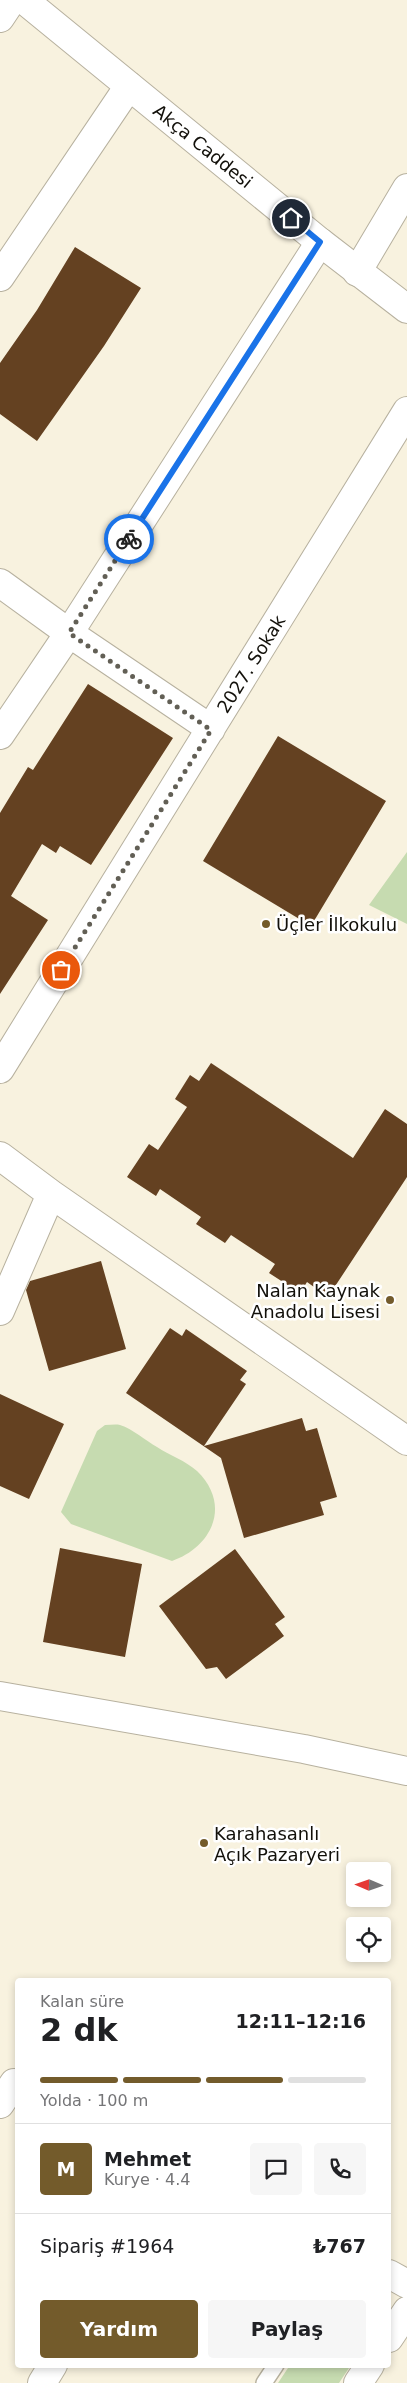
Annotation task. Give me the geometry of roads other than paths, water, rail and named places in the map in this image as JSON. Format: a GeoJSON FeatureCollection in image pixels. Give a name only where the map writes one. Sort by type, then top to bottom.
{"type":"FeatureCollection","features":[{"type":"Feature","properties":{"kind":"street"},"geometry":{"type":"LineString","coordinates":[[0,18],[12,0]]}},
{"type":"Feature","properties":{"kind":"street","name":"Akça Caddesi"},"geometry":{"type":"LineString","coordinates":[[24,0],[357,272],[407,309]]}},
{"type":"Feature","properties":{"kind":"street"},"geometry":{"type":"LineString","coordinates":[[0,277],[129,86]]}},
{"type":"Feature","properties":{"kind":"street"},"geometry":{"type":"LineString","coordinates":[[357,272],[407,188]]}},
{"type":"Feature","properties":{"kind":"street"},"geometry":{"type":"LineString","coordinates":[[0,735],[69,633],[320,242]]}},
{"type":"Feature","properties":{"kind":"street","name":"2027. Sokak"},"geometry":{"type":"LineString","coordinates":[[0,1069],[407,411]]}},
{"type":"Feature","properties":{"kind":"street"},"geometry":{"type":"LineString","coordinates":[[0,583],[69,633],[211,730]]}},
{"type":"Feature","properties":{"kind":"street"},"geometry":{"type":"LineString","coordinates":[[0,1156],[51,1194],[407,1441]]}},
{"type":"Feature","properties":{"kind":"street"},"geometry":{"type":"LineString","coordinates":[[0,1311],[51,1194]]}},
{"type":"Feature","properties":{"kind":"street"},"geometry":{"type":"LineString","coordinates":[[0,1696],[304,1750],[407,1771]]}},
{"type":"Feature","properties":{"kind":"street"},"geometry":{"type":"LineString","coordinates":[[391,2275],[407,2284]]}},
{"type":"Feature","properties":{"kind":"street"},"geometry":{"type":"LineString","coordinates":[[391,2335],[407,2311]]}},
{"type":"Feature","properties":{"kind":"street"},"geometry":{"type":"LineString","coordinates":[[42,2383],[52,2368]]}},
{"type":"Feature","properties":{"kind":"street"},"geometry":{"type":"LineString","coordinates":[[358,2383],[368,2368]]}},
{"type":"Feature","properties":{"kind":"lane"},"geometry":{"type":"LineString","coordinates":[[264,2383],[274,2368]]}},
{"type":"Feature","properties":{"kind":"place","name":"Üçler İlkokulu"},"geometry":{"type":"Point","coordinates":[266,924]}},
{"type":"Feature","properties":{"kind":"place","name":"Nalan Kaynak Anadolu Lisesi"},"geometry":{"type":"Point","coordinates":[390,1300]}},
{"type":"Feature","properties":{"kind":"place","name":"Karahasanlı Açık Pazaryeri"},"geometry":{"type":"Point","coordinates":[204,1843]}}]}
